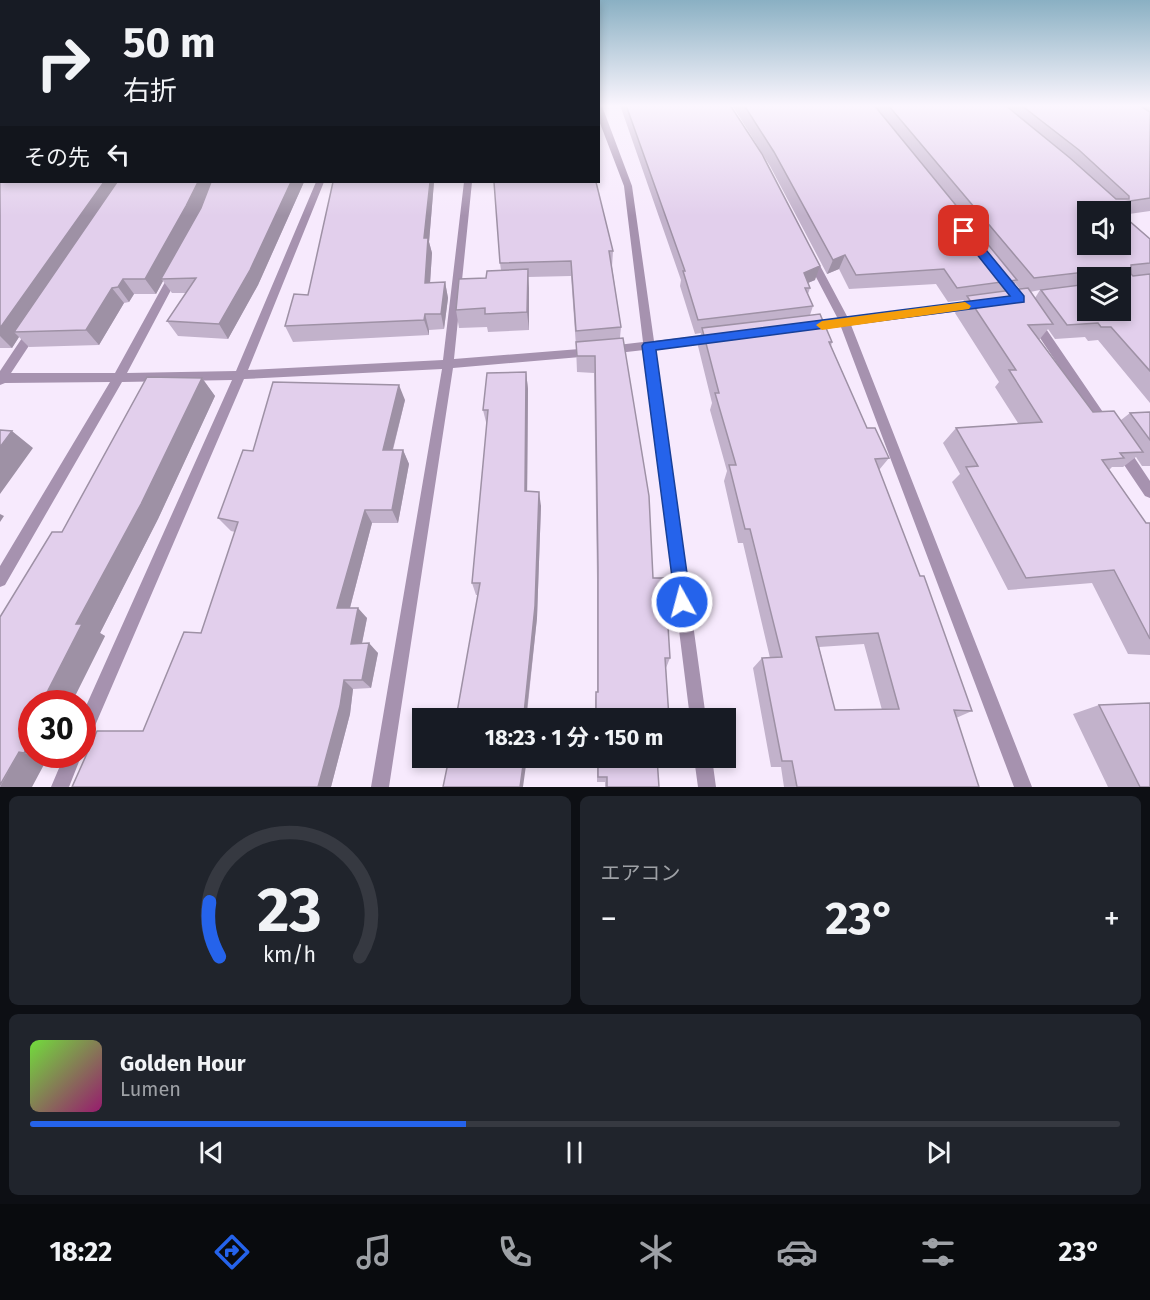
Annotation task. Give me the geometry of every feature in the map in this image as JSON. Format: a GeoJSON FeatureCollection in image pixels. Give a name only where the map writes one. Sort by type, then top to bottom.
{"type":"FeatureCollection","features":[{"type":"Feature","properties":{"kind":"street"},"geometry":{"type":"LineString","coordinates":[[611,142],[628,186],[697,708]]}},
{"type":"Feature","properties":{"kind":"street"},"geometry":{"type":"LineString","coordinates":[[96,704],[240,376],[320,183]]}},
{"type":"Feature","properties":{"kind":"street"},"geometry":{"type":"LineString","coordinates":[[380,787],[448,365],[468,183]]}},
{"type":"Feature","properties":{"kind":"street"},"geometry":{"type":"LineString","coordinates":[[807,250],[845,323],[1023,787]]}},
{"type":"Feature","properties":{"kind":"street"},"geometry":{"type":"LineString","coordinates":[[0,580],[118,379],[179,264]]}},
{"type":"Feature","properties":{"kind":"street"},"geometry":{"type":"LineString","coordinates":[[799,328],[984,303]]}},
{"type":"Feature","properties":{"kind":"street"},"geometry":{"type":"LineString","coordinates":[[1032,318],[1150,492]]}},
{"type":"Feature","properties":{"kind":"street"},"geometry":{"type":"LineString","coordinates":[[0,379],[40,320]]}},
{"type":"Feature","properties":{"kind":"street"},"geometry":{"type":"LineString","coordinates":[[0,379],[240,376],[448,365],[729,336]]}},
{"type":"Feature","properties":{"kind":"street"},"geometry":{"type":"LineString","coordinates":[[60,787],[68,768]]}},
{"type":"Feature","properties":{"kind":"street"},"geometry":{"type":"LineString","coordinates":[[704,768],[707,787]]}},
{"type":"Feature","properties":{"kind":"building"},"geometry":{"type":"Polygon","coordinates":[[[639,142],[754,142],[820,266],[804,273],[810,288],[805,288],[813,306],[698,320],[683,271],[685,271],[639,142]]]}},
{"type":"Feature","properties":{"kind":"building"},"geometry":{"type":"Polygon","coordinates":[[[767,142],[904,142],[1017,280],[957,288],[944,269],[856,275],[845,255],[833,260],[767,142]]]}},
{"type":"Feature","properties":{"kind":"building"},"geometry":{"type":"Polygon","coordinates":[[[919,142],[1050,142],[1116,199],[1129,199],[1129,196],[1068,142],[1150,142],[1150,198],[1130,201],[1077,201],[1077,255],[1131,255],[1131,223],[1150,239],[1150,263],[1131,265],[1131,267],[1077,267],[1077,273],[1034,278],[919,142]]]}},
{"type":"Feature","properties":{"kind":"building"},"geometry":{"type":"Polygon","coordinates":[[[0,183],[103,183],[0,328],[0,183]]]}},
{"type":"Feature","properties":{"kind":"building"},"geometry":{"type":"Polygon","coordinates":[[[116,183],[198,183],[145,279],[123,279],[118,287],[112,288],[86,330],[14,332],[116,183]]]}},
{"type":"Feature","properties":{"kind":"building"},"geometry":{"type":"Polygon","coordinates":[[[211,183],[291,183],[250,270],[219,324],[167,321],[196,278],[161,279],[201,208],[211,183]]]}},
{"type":"Feature","properties":{"kind":"building"},"geometry":{"type":"Polygon","coordinates":[[[333,183],[430,183],[424,238],[428,238],[425,283],[445,282],[441,314],[425,314],[424,320],[285,326],[294,294],[308,295],[333,183]]]}},
{"type":"Feature","properties":{"kind":"building"},"geometry":{"type":"Polygon","coordinates":[[[494,183],[596,183],[613,251],[609,251],[621,327],[576,331],[571,261],[500,263],[494,183]]]}},
{"type":"Feature","properties":{"kind":"building"},"geometry":{"type":"Polygon","coordinates":[[[528,269],[527,312],[485,314],[485,308],[456,310],[459,279],[486,278],[487,271],[528,269]]]}},
{"type":"Feature","properties":{"kind":"building"},"geometry":{"type":"Polygon","coordinates":[[[1131,274],[1133,276],[1150,274],[1150,371],[1111,327],[1101,327],[1098,323],[1067,325],[1041,290],[1077,285],[1077,321],[1131,321],[1131,274]]]}},
{"type":"Feature","properties":{"kind":"building"},"geometry":{"type":"Polygon","coordinates":[[[1028,288],[1053,324],[1028,325],[1093,412],[1114,411],[1143,452],[1120,453],[1124,458],[1102,460],[1146,523],[1150,523],[1150,639],[1114,570],[1026,578],[966,467],[978,466],[956,428],[1042,422],[1009,370],[1016,370],[967,296],[1028,288]]]}},
{"type":"Feature","properties":{"kind":"building"},"geometry":{"type":"Polygon","coordinates":[[[820,314],[832,342],[829,342],[867,428],[875,428],[889,458],[875,459],[920,576],[924,576],[972,711],[954,710],[979,787],[797,787],[792,761],[782,761],[762,658],[782,657],[750,529],[745,529],[729,465],[736,465],[715,393],[719,393],[702,328],[820,314]],[[878,633],[816,637],[835,710],[899,709],[878,633]]]}},
{"type":"Feature","properties":{"kind":"building"},"geometry":{"type":"Polygon","coordinates":[[[623,338],[649,496],[653,578],[665,578],[670,658],[665,658],[668,708],[596,708],[598,567],[595,356],[577,356],[576,342],[623,338]]]}},
{"type":"Feature","properties":{"kind":"building"},"geometry":{"type":"Polygon","coordinates":[[[526,372],[525,491],[539,492],[535,606],[525,708],[458,708],[480,583],[472,583],[488,410],[483,410],[487,373],[526,372]]]}},
{"type":"Feature","properties":{"kind":"building"},"geometry":{"type":"Polygon","coordinates":[[[147,377],[202,378],[141,504],[76,624],[82,624],[48,690],[18,690],[18,754],[0,785],[0,617],[52,532],[62,532],[147,377]]]}},
{"type":"Feature","properties":{"kind":"building"},"geometry":{"type":"Polygon","coordinates":[[[273,382],[399,385],[383,450],[403,450],[392,510],[365,510],[337,608],[358,608],[351,644],[369,643],[362,680],[344,680],[340,706],[318,787],[72,787],[80,768],[96,768],[97,731],[143,731],[184,632],[201,633],[238,522],[218,518],[243,450],[253,451],[273,382]]]}},
{"type":"Feature","properties":{"kind":"building"},"geometry":{"type":"Polygon","coordinates":[[[1150,412],[1150,440],[1130,413],[1150,412]]]}},
{"type":"Feature","properties":{"kind":"building"},"geometry":{"type":"Polygon","coordinates":[[[0,430],[12,431],[0,447],[0,430]]]}},
{"type":"Feature","properties":{"kind":"building"},"geometry":{"type":"Polygon","coordinates":[[[1150,703],[1150,787],[1140,787],[1099,705],[1150,703]]]}},
{"type":"Feature","properties":{"kind":"building"},"geometry":{"type":"Polygon","coordinates":[[[447,768],[523,768],[520,787],[443,787],[447,768]]]}},
{"type":"Feature","properties":{"kind":"building"},"geometry":{"type":"Polygon","coordinates":[[[598,768],[658,768],[659,787],[607,787],[607,777],[598,777],[598,768]]]}},
{"type":"Feature","properties":{"kind":"slow traffic"},"geometry":{"type":"LineString","coordinates":[[822,325],[965,306]]}},
{"type":"Feature","properties":{"kind":"route"},"geometry":{"type":"LineString","coordinates":[[682,602],[649,346],[845,323],[1019,299],[964,231]]}}]}
